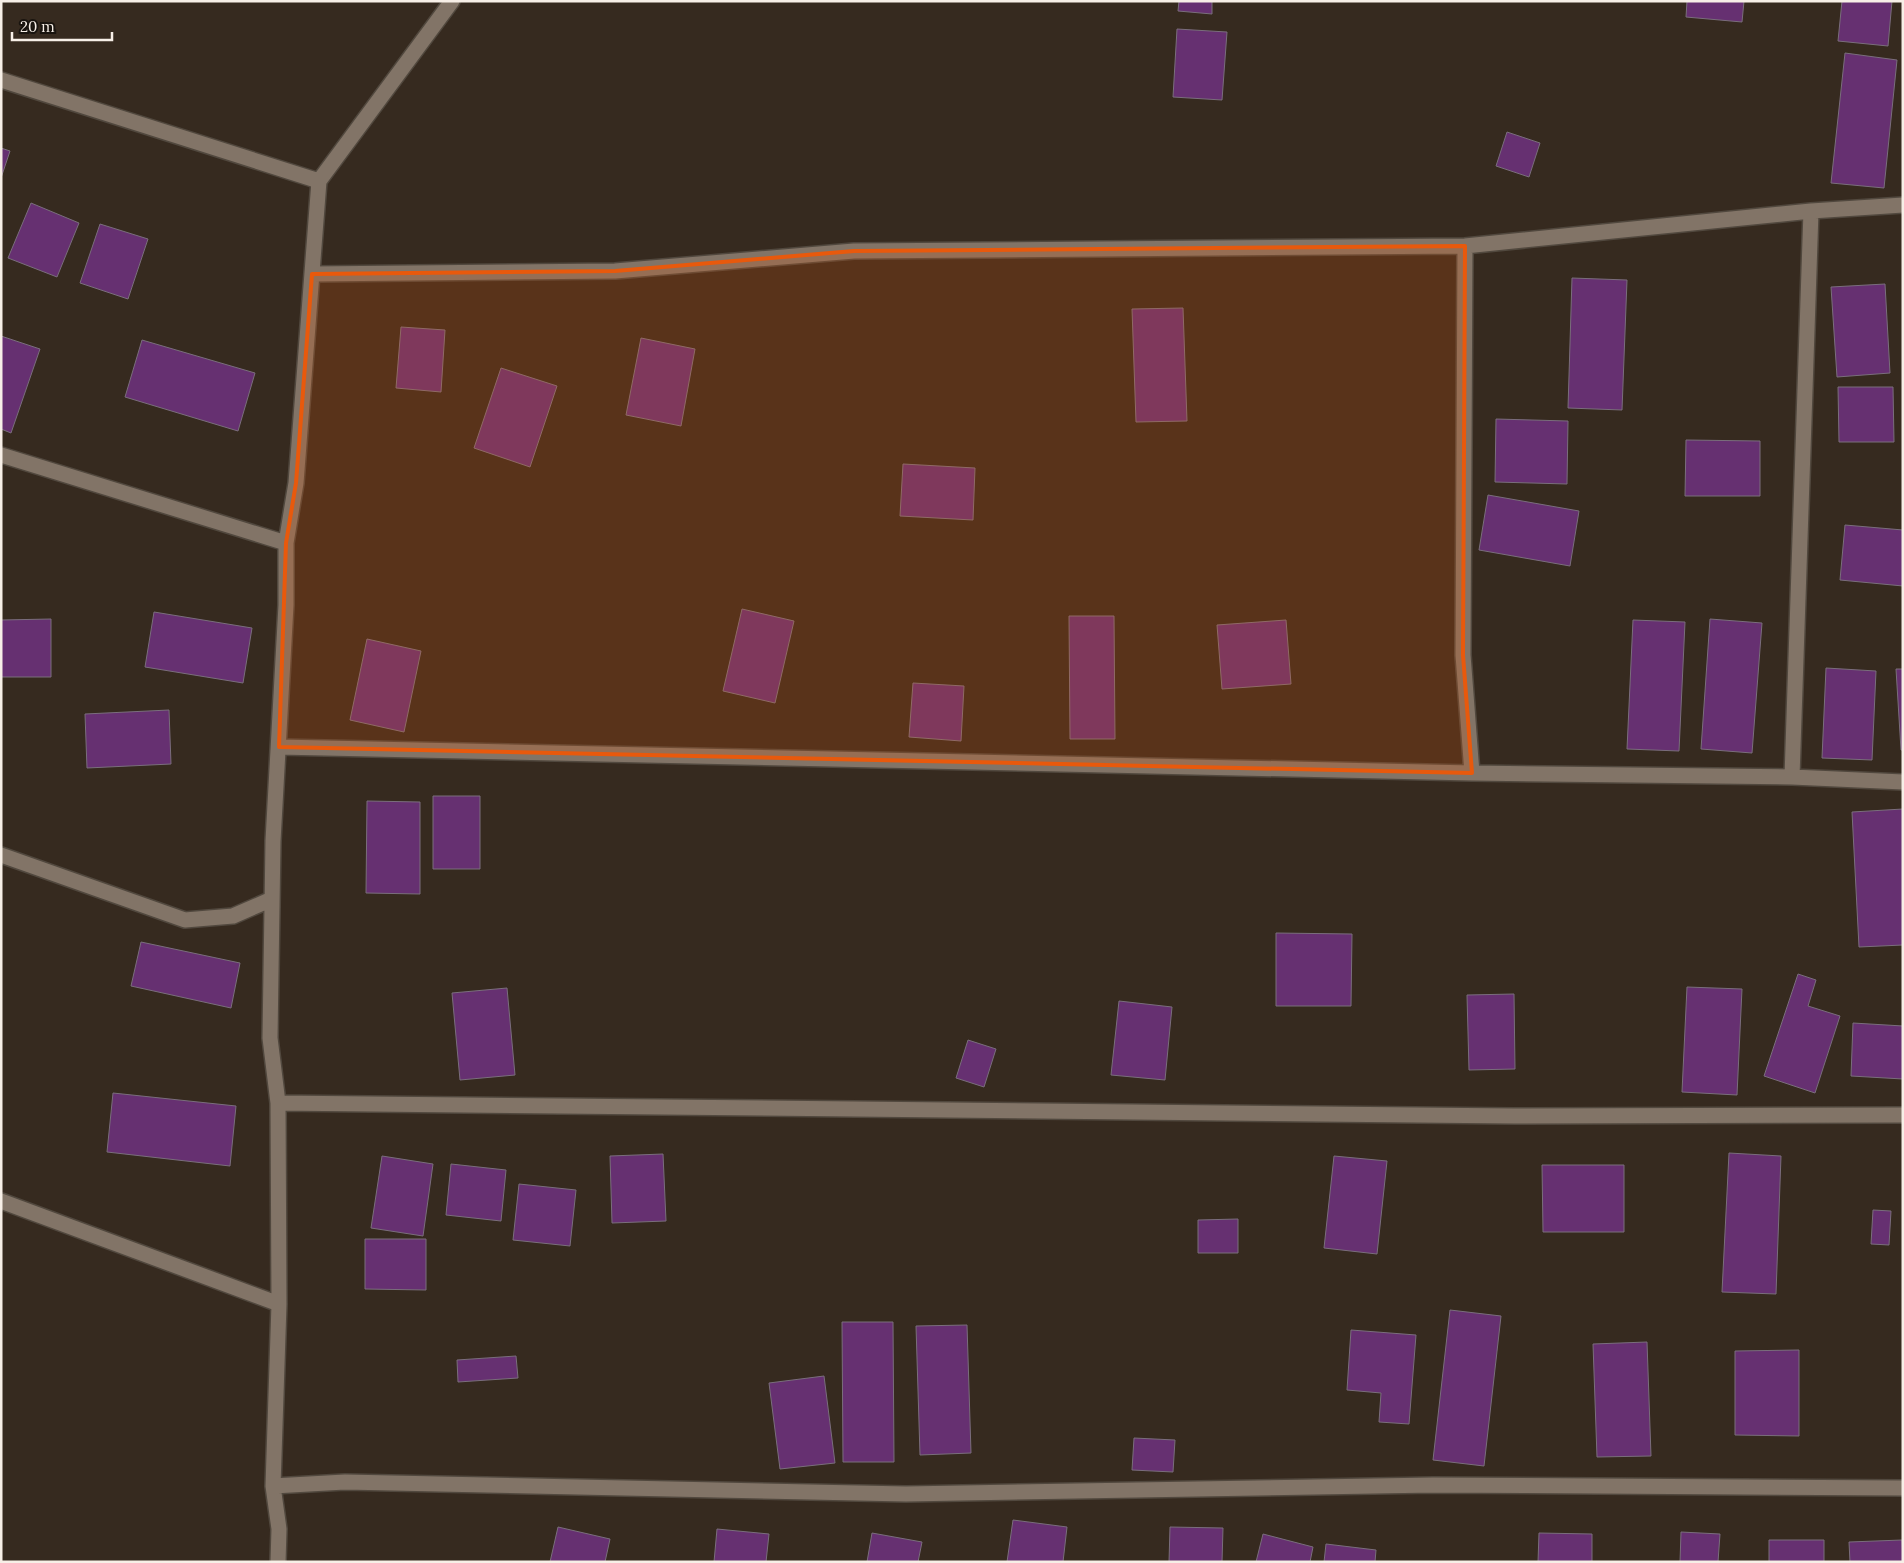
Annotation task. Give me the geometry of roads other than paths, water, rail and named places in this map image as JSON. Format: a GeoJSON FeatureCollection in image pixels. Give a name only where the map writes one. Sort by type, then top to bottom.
{"type":"FeatureCollection","features":[{"type":"Feature","properties":{"kind":"street"},"geometry":{"type":"LineString","coordinates":[[278,1562],[279,1529],[273,1486],[279,1304],[278,1103],[270,1038],[272,899],[286,605],[286,543],[296,483],[319,181],[452,1]]}},
{"type":"Feature","properties":{"kind":"street"},"geometry":{"type":"LineString","coordinates":[[1,80],[319,181]]}},
{"type":"Feature","properties":{"kind":"street"},"geometry":{"type":"LineString","coordinates":[[312,274],[615,271],[854,251],[1465,246],[1811,210],[1903,205]]}},
{"type":"Feature","properties":{"kind":"street"},"geometry":{"type":"LineString","coordinates":[[1792,777],[1811,210]]}},
{"type":"Feature","properties":{"kind":"street"},"geometry":{"type":"LineString","coordinates":[[1465,246],[1463,654],[1472,773]]}},
{"type":"Feature","properties":{"kind":"street"},"geometry":{"type":"LineString","coordinates":[[1,455],[286,543]]}},
{"type":"Feature","properties":{"kind":"street"},"geometry":{"type":"LineString","coordinates":[[278,747],[1472,773],[1792,777],[1903,782]]}},
{"type":"Feature","properties":{"kind":"street"},"geometry":{"type":"LineString","coordinates":[[1,854],[185,920],[233,916],[272,899]]}},
{"type":"Feature","properties":{"kind":"street"},"geometry":{"type":"LineString","coordinates":[[278,1103],[1514,1116],[1903,1115]]}},
{"type":"Feature","properties":{"kind":"street"},"geometry":{"type":"LineString","coordinates":[[1,1201],[279,1304]]}},
{"type":"Feature","properties":{"kind":"street"},"geometry":{"type":"LineString","coordinates":[[273,1486],[345,1482],[906,1494],[1433,1485],[1903,1488]]}}]}
